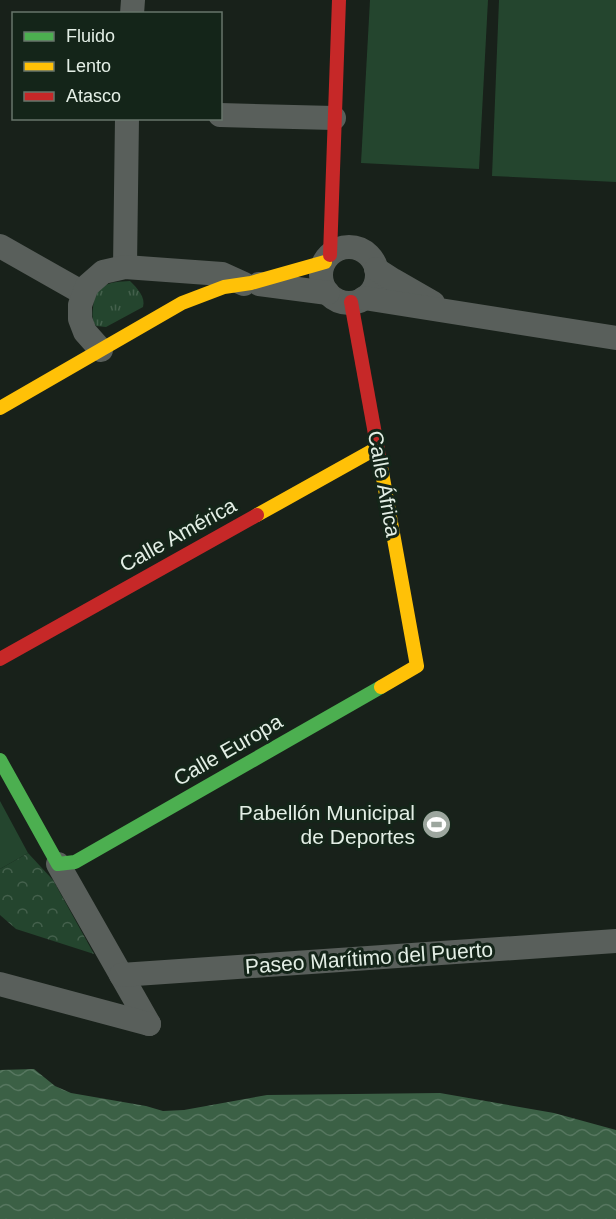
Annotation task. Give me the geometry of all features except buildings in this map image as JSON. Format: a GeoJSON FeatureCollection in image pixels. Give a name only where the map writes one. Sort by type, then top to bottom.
{"type":"FeatureCollection","features":[{"type":"Feature","properties":{"kind":"street"},"geometry":{"type":"LineString","coordinates":[[328,293],[322,278],[327,259],[331,195],[339,0]]}},
{"type":"Feature","properties":{"kind":"street"},"geometry":{"type":"LineString","coordinates":[[222,116],[334,118]]}},
{"type":"Feature","properties":{"kind":"street"},"geometry":{"type":"LineString","coordinates":[[125,267],[128,120]]}},
{"type":"Feature","properties":{"kind":"street"},"geometry":{"type":"LineString","coordinates":[[331,195],[339,224],[353,247]]}},
{"type":"Feature","properties":{"kind":"street"},"geometry":{"type":"LineString","coordinates":[[0,246],[83,293]]}},
{"type":"Feature","properties":{"kind":"street"},"geometry":{"type":"LineString","coordinates":[[0,408],[182,303],[224,288],[248,284],[327,259],[344,247],[353,247],[368,254],[376,269],[448,312]]}},
{"type":"Feature","properties":{"kind":"street"},"geometry":{"type":"LineString","coordinates":[[55,377],[67,359],[75,339],[83,293],[92,280],[103,272],[125,267],[222,274],[248,284],[328,293],[342,302],[358,300],[616,338]]}},
{"type":"Feature","properties":{"kind":"street"},"geometry":{"type":"LineString","coordinates":[[358,300],[375,285],[376,269]]}},
{"type":"Feature","properties":{"kind":"street","name":"Calle África"},"geometry":{"type":"LineString","coordinates":[[358,300],[377,448],[417,666]]}},
{"type":"Feature","properties":{"kind":"street"},"geometry":{"type":"LineString","coordinates":[[80,319],[84,332],[101,350]]}},
{"type":"Feature","properties":{"kind":"street","name":"Calle América"},"geometry":{"type":"LineString","coordinates":[[0,659],[377,448]]}},
{"type":"Feature","properties":{"kind":"street","name":"Calle Europa"},"geometry":{"type":"LineString","coordinates":[[58,864],[75,862],[417,666]]}},
{"type":"Feature","properties":{"kind":"street"},"geometry":{"type":"LineString","coordinates":[[0,760],[149,1024],[0,984]]}},
{"type":"Feature","properties":{"kind":"street","name":"Paseo Marítimo del Puerto"},"geometry":{"type":"LineString","coordinates":[[122,975],[616,941]]}},
{"type":"Feature","properties":{"kind":"green space"},"geometry":{"type":"Polygon","coordinates":[[[370,0],[488,0],[479,169],[361,163],[370,0]]]}},
{"type":"Feature","properties":{"kind":"green space"},"geometry":{"type":"Polygon","coordinates":[[[499,0],[616,0],[616,182],[492,176],[499,0]]]}},
{"type":"Feature","properties":{"kind":"green space"},"geometry":{"type":"Polygon","coordinates":[[[130,281],[142,296],[143,307],[106,327],[96,326],[93,320],[94,300],[100,289],[115,282],[130,281]]]}},
{"type":"Feature","properties":{"kind":"green space"},"geometry":{"type":"Polygon","coordinates":[[[0,801],[28,853],[0,869],[0,801]]]}},
{"type":"Feature","properties":{"kind":"green space"},"geometry":{"type":"Polygon","coordinates":[[[28,853],[53,880],[94,954],[16,929],[0,915],[0,869],[28,853]]]}},
{"type":"Feature","properties":{"kind":"water"},"geometry":{"type":"Polygon","coordinates":[[[34,1069],[55,1086],[71,1093],[163,1111],[184,1110],[267,1095],[440,1093],[554,1113],[616,1130],[616,1219],[0,1219],[0,1070],[34,1069]]]}},
{"type":"Feature","properties":{"kind":"traffic: fast"},"geometry":{"type":"LineString","coordinates":[[0,760],[58,864],[75,862],[381,687]]}},
{"type":"Feature","properties":{"kind":"traffic: slow"},"geometry":{"type":"LineString","coordinates":[[0,408],[182,303],[224,287],[251,283],[325,262]]}},
{"type":"Feature","properties":{"kind":"traffic: slow"},"geometry":{"type":"LineString","coordinates":[[257,515],[377,448]]}},
{"type":"Feature","properties":{"kind":"traffic: slow"},"geometry":{"type":"LineString","coordinates":[[381,467],[417,666],[381,687]]}},
{"type":"Feature","properties":{"kind":"traffic: jam"},"geometry":{"type":"LineString","coordinates":[[330,255],[339,0]]}},
{"type":"Feature","properties":{"kind":"traffic: jam"},"geometry":{"type":"LineString","coordinates":[[351,302],[381,467]]}},
{"type":"Feature","properties":{"kind":"traffic: jam"},"geometry":{"type":"LineString","coordinates":[[0,659],[257,515]]}},
{"type":"Feature","properties":{"kind":"place","name":"Pabellón Municipal de Deportes"},"geometry":{"type":"Point","coordinates":[436,825]}}]}
